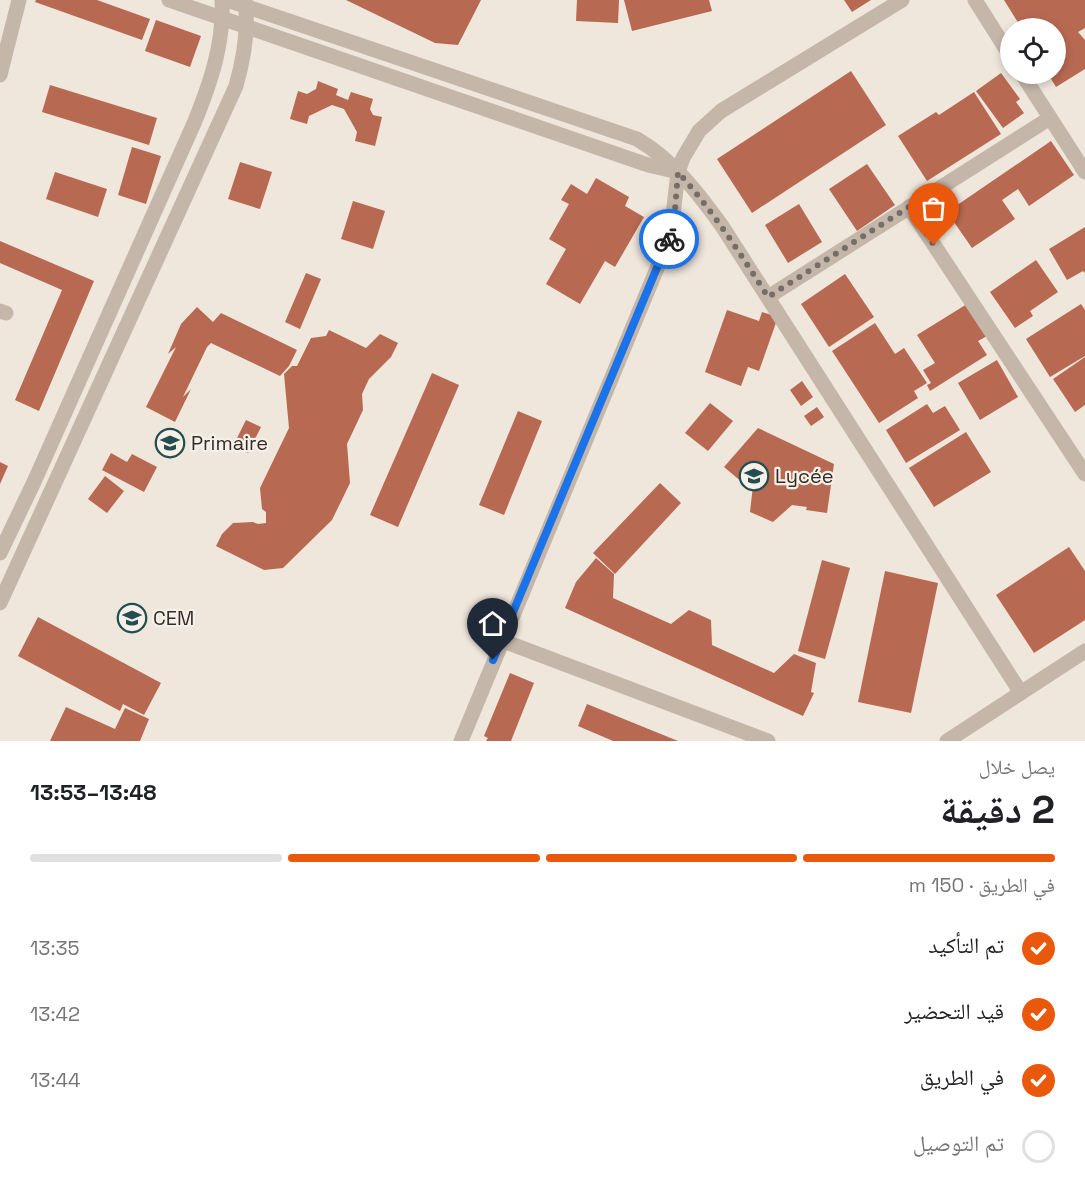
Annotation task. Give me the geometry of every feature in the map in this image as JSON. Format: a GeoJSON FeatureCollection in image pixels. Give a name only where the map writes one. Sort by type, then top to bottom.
{"type":"FeatureCollection","features":[{"type":"Feature","properties":{"kind":"street"},"geometry":{"type":"LineString","coordinates":[[0,75],[19,0]]}},
{"type":"Feature","properties":{"kind":"street"},"geometry":{"type":"LineString","coordinates":[[169,0],[648,165],[678,172]]}},
{"type":"Feature","properties":{"kind":"street"},"geometry":{"type":"LineString","coordinates":[[0,553],[195,121],[212,77],[221,39],[222,0]]}},
{"type":"Feature","properties":{"kind":"street"},"geometry":{"type":"LineString","coordinates":[[227,0],[246,4],[637,138],[652,148],[678,172],[716,218],[1021,693]]}},
{"type":"Feature","properties":{"kind":"street"},"geometry":{"type":"LineString","coordinates":[[461,741],[663,254],[672,224],[678,172],[688,147],[699,131],[721,111],[902,0]]}},
{"type":"Feature","properties":{"kind":"street"},"geometry":{"type":"LineString","coordinates":[[975,0],[1000,40]]}},
{"type":"Feature","properties":{"kind":"street"},"geometry":{"type":"LineString","coordinates":[[0,603],[228,104],[241,67],[247,27],[246,4]]}},
{"type":"Feature","properties":{"kind":"street"},"geometry":{"type":"LineString","coordinates":[[1028,84],[1085,172]]}},
{"type":"Feature","properties":{"kind":"street"},"geometry":{"type":"LineString","coordinates":[[768,297],[1050,118]]}},
{"type":"Feature","properties":{"kind":"street"},"geometry":{"type":"LineString","coordinates":[[909,207],[1085,474]]}},
{"type":"Feature","properties":{"kind":"street"},"geometry":{"type":"LineString","coordinates":[[501,640],[768,741]]}},
{"type":"Feature","properties":{"kind":"street"},"geometry":{"type":"LineString","coordinates":[[947,741],[1085,651]]}},
{"type":"Feature","properties":{"kind":"building"},"geometry":{"type":"Polygon","coordinates":[[[36,0],[97,0],[150,19],[142,40],[35,2],[36,0]]]}},
{"type":"Feature","properties":{"kind":"building"},"geometry":{"type":"Polygon","coordinates":[[[346,0],[481,0],[458,45],[435,43],[346,0]]]}},
{"type":"Feature","properties":{"kind":"building"},"geometry":{"type":"Polygon","coordinates":[[[577,0],[619,0],[618,23],[576,21],[577,0]]]}},
{"type":"Feature","properties":{"kind":"building"},"geometry":{"type":"Polygon","coordinates":[[[624,0],[709,0],[712,11],[632,31],[624,0]]]}},
{"type":"Feature","properties":{"kind":"building"},"geometry":{"type":"Polygon","coordinates":[[[844,0],[871,0],[852,12],[844,0]]]}},
{"type":"Feature","properties":{"kind":"building"},"geometry":{"type":"Polygon","coordinates":[[[1004,0],[1085,0],[1085,28],[1078,32],[1085,40],[1085,69],[1066,81],[1066,18],[1015,18],[1004,0]]]}},
{"type":"Feature","properties":{"kind":"building"},"geometry":{"type":"Polygon","coordinates":[[[156,20],[201,36],[190,67],[145,51],[156,20]]]}},
{"type":"Feature","properties":{"kind":"building"},"geometry":{"type":"Polygon","coordinates":[[[851,71],[886,125],[752,213],[717,159],[851,71]]]}},
{"type":"Feature","properties":{"kind":"building"},"geometry":{"type":"Polygon","coordinates":[[[1000,74],[1000,84],[1009,84],[1020,99],[1016,102],[1024,113],[1003,128],[976,91],[1000,74]]]}},
{"type":"Feature","properties":{"kind":"building"},"geometry":{"type":"Polygon","coordinates":[[[318,81],[338,89],[336,95],[348,100],[351,92],[373,99],[370,109],[373,115],[382,117],[375,146],[355,141],[357,132],[344,109],[332,105],[309,116],[307,124],[290,119],[298,91],[307,94],[316,89],[318,81]]]}},
{"type":"Feature","properties":{"kind":"building"},"geometry":{"type":"Polygon","coordinates":[[[50,85],[157,118],[149,145],[42,112],[50,85]]]}},
{"type":"Feature","properties":{"kind":"building"},"geometry":{"type":"Polygon","coordinates":[[[974,92],[1001,134],[927,181],[898,136],[936,112],[939,115],[974,92]]]}},
{"type":"Feature","properties":{"kind":"building"},"geometry":{"type":"Polygon","coordinates":[[[1051,141],[1074,175],[1029,206],[1018,189],[1002,200],[1015,219],[972,248],[947,212],[1051,141]]]}},
{"type":"Feature","properties":{"kind":"building"},"geometry":{"type":"Polygon","coordinates":[[[132,147],[161,156],[146,204],[118,195],[132,147]]]}},
{"type":"Feature","properties":{"kind":"building"},"geometry":{"type":"Polygon","coordinates":[[[240,162],[272,172],[260,209],[228,199],[240,162]]]}},
{"type":"Feature","properties":{"kind":"building"},"geometry":{"type":"Polygon","coordinates":[[[867,164],[895,205],[857,231],[829,189],[867,164]]]}},
{"type":"Feature","properties":{"kind":"building"},"geometry":{"type":"Polygon","coordinates":[[[55,172],[107,189],[98,217],[46,199],[55,172]]]}},
{"type":"Feature","properties":{"kind":"building"},"geometry":{"type":"Polygon","coordinates":[[[596,178],[629,197],[625,206],[644,217],[615,267],[605,261],[580,304],[546,284],[566,249],[549,239],[569,204],[561,200],[571,184],[587,194],[596,178]]]}},
{"type":"Feature","properties":{"kind":"building"},"geometry":{"type":"Polygon","coordinates":[[[353,201],[385,211],[373,249],[341,239],[353,201]]]}},
{"type":"Feature","properties":{"kind":"building"},"geometry":{"type":"Polygon","coordinates":[[[799,204],[822,242],[788,263],[765,225],[799,204]]]}},
{"type":"Feature","properties":{"kind":"building"},"geometry":{"type":"Polygon","coordinates":[[[1085,227],[1085,273],[1083,271],[1067,280],[1049,249],[1085,227]]]}},
{"type":"Feature","properties":{"kind":"building"},"geometry":{"type":"Polygon","coordinates":[[[0,241],[94,281],[39,411],[15,400],[62,290],[0,263],[0,241]]]}},
{"type":"Feature","properties":{"kind":"building"},"geometry":{"type":"Polygon","coordinates":[[[1036,260],[1058,292],[1030,311],[1033,316],[1015,328],[990,292],[1036,260]]]}},
{"type":"Feature","properties":{"kind":"building"},"geometry":{"type":"Polygon","coordinates":[[[306,273],[321,279],[300,329],[285,322],[306,273]]]}},
{"type":"Feature","properties":{"kind":"building"},"geometry":{"type":"Polygon","coordinates":[[[845,274],[874,317],[829,347],[801,304],[845,274]]]}},
{"type":"Feature","properties":{"kind":"building"},"geometry":{"type":"Polygon","coordinates":[[[967,304],[987,336],[978,341],[987,355],[930,391],[927,385],[931,383],[923,370],[935,363],[917,335],[967,304]]]}},
{"type":"Feature","properties":{"kind":"building"},"geometry":{"type":"Polygon","coordinates":[[[1081,304],[1085,310],[1085,356],[1050,377],[1026,339],[1081,304]]]}},
{"type":"Feature","properties":{"kind":"building"},"geometry":{"type":"Polygon","coordinates":[[[197,307],[213,322],[221,313],[297,350],[289,366],[280,376],[211,343],[183,397],[191,389],[175,422],[146,407],[176,347],[168,354],[181,324],[197,307]]]}},
{"type":"Feature","properties":{"kind":"building"},"geometry":{"type":"Polygon","coordinates":[[[727,310],[759,321],[762,312],[778,317],[759,371],[748,367],[741,386],[705,372],[727,310]]]}},
{"type":"Feature","properties":{"kind":"building"},"geometry":{"type":"Polygon","coordinates":[[[875,323],[895,354],[904,348],[927,383],[914,391],[918,398],[879,423],[832,351],[875,323]]]}},
{"type":"Feature","properties":{"kind":"building"},"geometry":{"type":"Polygon","coordinates":[[[329,330],[366,348],[380,334],[398,343],[391,357],[369,379],[362,394],[363,410],[347,444],[350,483],[332,520],[283,568],[264,570],[216,546],[222,534],[233,523],[266,523],[266,512],[262,509],[260,488],[289,428],[284,374],[292,366],[297,366],[311,338],[326,336],[329,330]]]}},
{"type":"Feature","properties":{"kind":"building"},"geometry":{"type":"Polygon","coordinates":[[[1085,357],[1085,405],[1075,412],[1053,379],[1085,357]]]}},
{"type":"Feature","properties":{"kind":"building"},"geometry":{"type":"Polygon","coordinates":[[[997,360],[1018,397],[980,420],[958,383],[997,360]]]}},
{"type":"Feature","properties":{"kind":"building"},"geometry":{"type":"Polygon","coordinates":[[[432,373],[459,385],[398,527],[370,515],[432,373]]]}},
{"type":"Feature","properties":{"kind":"building"},"geometry":{"type":"Polygon","coordinates":[[[802,381],[813,397],[801,406],[790,390],[802,381]]]}},
{"type":"Feature","properties":{"kind":"building"},"geometry":{"type":"Polygon","coordinates":[[[710,403],[733,421],[708,451],[685,433],[710,403]]]}},
{"type":"Feature","properties":{"kind":"building"},"geometry":{"type":"Polygon","coordinates":[[[927,404],[933,413],[945,406],[960,430],[906,463],[886,430],[927,404]]]}},
{"type":"Feature","properties":{"kind":"building"},"geometry":{"type":"Polygon","coordinates":[[[817,407],[824,417],[811,426],[804,416],[817,407]]]}},
{"type":"Feature","properties":{"kind":"building"},"geometry":{"type":"Polygon","coordinates":[[[518,411],[542,421],[504,515],[479,505],[518,411]]]}},
{"type":"Feature","properties":{"kind":"building"},"geometry":{"type":"Polygon","coordinates":[[[246,420],[261,427],[248,453],[233,446],[246,420]]]}},
{"type":"Feature","properties":{"kind":"building"},"geometry":{"type":"Polygon","coordinates":[[[758,428],[834,464],[827,513],[792,505],[773,522],[750,512],[753,486],[746,480],[743,483],[724,467],[758,428]]]}},
{"type":"Feature","properties":{"kind":"building"},"geometry":{"type":"Polygon","coordinates":[[[966,432],[991,472],[934,507],[909,468],[966,432]]]}},
{"type":"Feature","properties":{"kind":"building"},"geometry":{"type":"Polygon","coordinates":[[[111,453],[127,462],[132,454],[157,467],[144,492],[102,470],[111,453]]]}},
{"type":"Feature","properties":{"kind":"building"},"geometry":{"type":"Polygon","coordinates":[[[0,462],[8,466],[0,484],[0,462]]]}},
{"type":"Feature","properties":{"kind":"building"},"geometry":{"type":"Polygon","coordinates":[[[105,476],[124,491],[107,513],[88,499],[105,476]]]}},
{"type":"Feature","properties":{"kind":"building"},"geometry":{"type":"Polygon","coordinates":[[[660,483],[681,503],[615,574],[593,553],[660,483]]]}},
{"type":"Feature","properties":{"kind":"building"},"geometry":{"type":"Polygon","coordinates":[[[1069,547],[1085,571],[1085,620],[1034,653],[996,595],[1069,547]]]}},
{"type":"Feature","properties":{"kind":"building"},"geometry":{"type":"Polygon","coordinates":[[[596,558],[614,574],[613,598],[671,624],[689,610],[711,620],[712,645],[774,673],[794,654],[816,663],[811,692],[814,693],[803,716],[565,608],[576,582],[596,558]]]}},
{"type":"Feature","properties":{"kind":"building"},"geometry":{"type":"Polygon","coordinates":[[[822,560],[850,568],[825,659],[798,651],[822,560]]]}},
{"type":"Feature","properties":{"kind":"building"},"geometry":{"type":"Polygon","coordinates":[[[885,571],[938,583],[911,713],[858,702],[885,571]]]}},
{"type":"Feature","properties":{"kind":"building"},"geometry":{"type":"Polygon","coordinates":[[[38,617],[161,683],[144,715],[123,704],[120,711],[18,656],[38,617]]]}},
{"type":"Feature","properties":{"kind":"building"},"geometry":{"type":"Polygon","coordinates":[[[510,673],[534,683],[511,741],[486,741],[488,738],[484,736],[510,673]]]}},
{"type":"Feature","properties":{"kind":"building"},"geometry":{"type":"Polygon","coordinates":[[[587,704],[678,741],[613,741],[578,726],[587,704]]]}},
{"type":"Feature","properties":{"kind":"building"},"geometry":{"type":"Polygon","coordinates":[[[66,707],[115,729],[125,708],[149,719],[140,741],[50,741],[66,707]]]}},
{"type":"Feature","properties":{"kind":"way so far"},"geometry":{"type":"LineString","coordinates":[[669,239],[675,210],[678,172],[722,226],[768,297],[909,207],[934,245]]}},
{"type":"Feature","properties":{"kind":"place","name":"Primaire"},"geometry":{"type":"Point","coordinates":[170,443]}},
{"type":"Feature","properties":{"kind":"place","name":"Lycée"},"geometry":{"type":"Point","coordinates":[754,476]}},
{"type":"Feature","properties":{"kind":"place","name":"CEM"},"geometry":{"type":"Point","coordinates":[132,618]}},
{"type":"Feature","properties":{"kind":"route"},"geometry":{"type":"LineString","coordinates":[[493,660],[669,239]]}}]}
